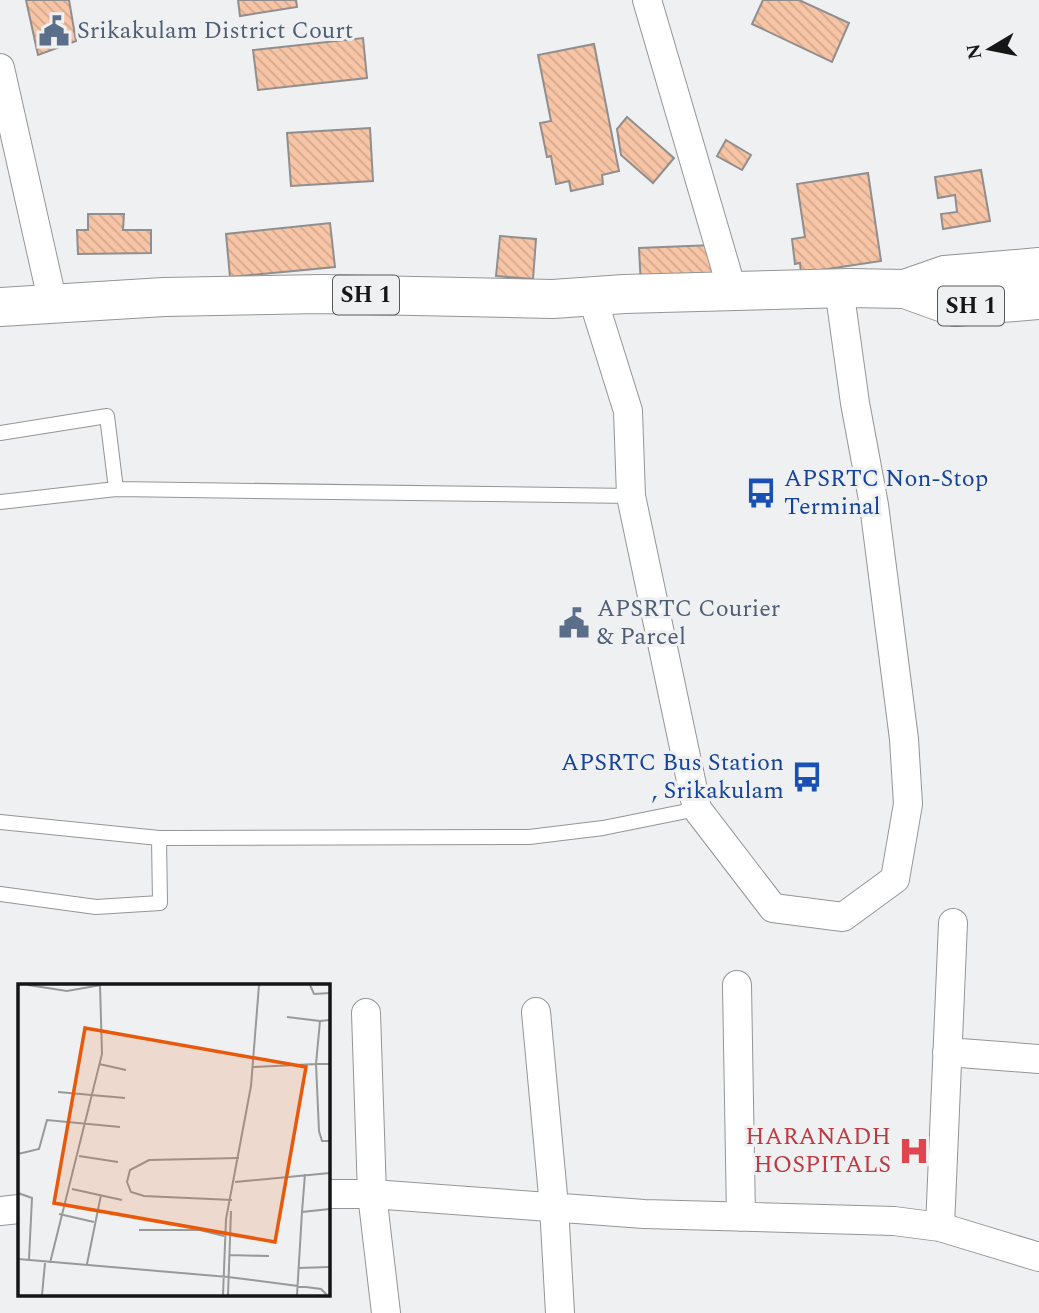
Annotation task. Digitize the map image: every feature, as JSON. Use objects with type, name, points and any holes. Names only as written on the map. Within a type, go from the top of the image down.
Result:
[{"type":"main road","name":"SH 1","points":[[905,289],[944,275],[1039,267]]},
{"type":"main road","name":"SH 1","points":[[0,307],[164,297],[321,294],[553,299],[839,288],[905,289],[955,307],[1039,300]]},
{"type":"street","points":[[647,0],[733,293]]},
{"type":"street","points":[[0,68],[53,304]]},
{"type":"street","points":[[593,296],[628,411],[631,496],[697,809],[773,908],[843,917],[895,879],[908,804],[904,739],[874,505],[855,403],[839,288]]},
{"type":"street","points":[[940,1227],[953,923]]},
{"type":"street","points":[[737,985],[741,1217]]},
{"type":"street","points":[[536,1012],[554,1206],[560,1313]]},
{"type":"street","points":[[366,1013],[372,1194],[386,1313]]},
{"type":"street","points":[[947,1052],[1039,1059]]},
{"type":"street","points":[[329,1194],[372,1194],[644,1214],[894,1222],[940,1227],[1039,1257]]},
{"type":"street","points":[[0,1211],[18,1209]]},
{"type":"lane","points":[[0,433],[107,416],[116,489]]},
{"type":"lane","points":[[0,502],[116,489],[631,496]]},
{"type":"lane","points":[[0,822],[159,838],[528,837],[603,828],[697,809]]},
{"type":"lane","points":[[0,894],[96,908],[160,903],[159,838]]},
{"type":"building","name":"Srikakulam District Court","points":[[26,0],[69,0],[76,41],[38,55]]},
{"type":"building","points":[[238,0],[296,0],[297,7],[240,16]]},
{"type":"building","points":[[763,0],[799,0],[849,23],[832,62],[752,24]]},
{"type":"building","points":[[363,38],[367,78],[258,90],[253,50]]},
{"type":"building","points":[[594,44],[619,171],[602,175],[603,184],[571,191],[569,181],[556,184],[551,156],[547,157],[540,123],[551,121],[538,55]]},
{"type":"building","points":[[627,117],[674,158],[653,183],[621,155],[617,129]]},
{"type":"building","points":[[370,128],[373,181],[291,186],[287,133]]},
{"type":"building","points":[[726,140],[751,155],[742,170],[717,156]]},
{"type":"building","points":[[981,170],[990,221],[943,229],[941,214],[957,212],[955,195],[938,198],[935,177]]},
{"type":"building","points":[[868,173],[881,261],[801,273],[800,263],[795,264],[792,239],[805,237],[797,184]]},
{"type":"building","points":[[88,214],[124,214],[123,230],[151,230],[151,253],[78,254],[77,230],[88,230]]},
{"type":"building","points":[[330,223],[335,267],[230,277],[226,234]]},
{"type":"building","points":[[500,236],[536,239],[533,279],[496,276]]},
{"type":"building","points":[[713,245],[715,285],[641,287],[639,248]]},
{"type":"place","name":"Srikakulam District Court","points":[[54,31]]},
{"type":"place","name":"APSRTC Non-Stop Terminal","points":[[761,493]]},
{"type":"place","name":"APSRTC Courier & Parcel","points":[[574,623]]},
{"type":"place","name":"APSRTC Bus Station , Srikakulam","points":[[807,777]]},
{"type":"place","name":"HARANADH HOSPITALS","points":[[914,1151]]}]
